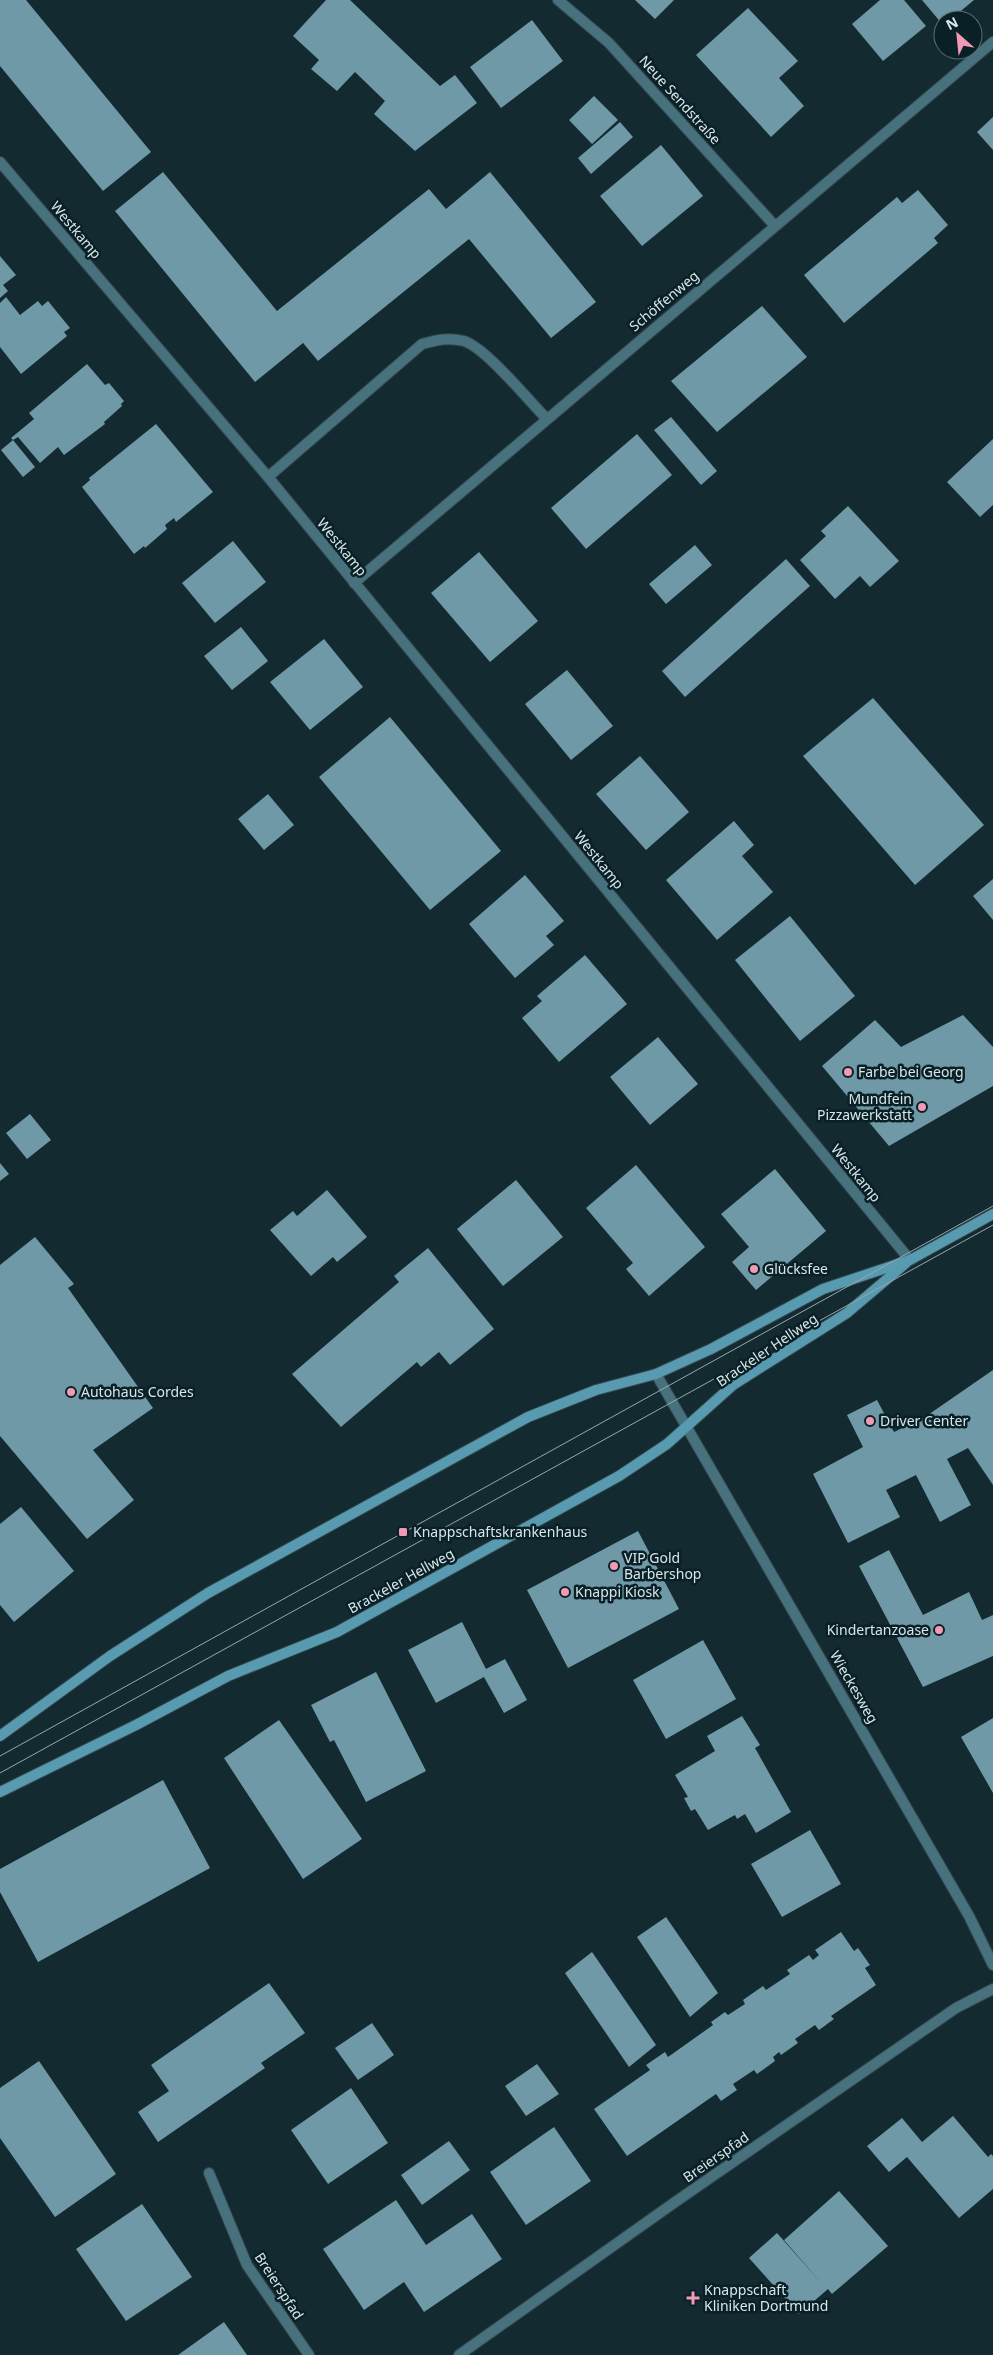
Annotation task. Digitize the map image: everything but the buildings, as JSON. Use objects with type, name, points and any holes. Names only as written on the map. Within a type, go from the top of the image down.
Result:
[{"type":"main road","name":"Brackeler Hellweg","points":[[0,1736],[110,1656],[208,1593],[528,1417],[596,1390],[656,1374],[711,1349],[823,1289],[910,1260],[993,1214]]},
{"type":"main road","name":"Brackeler Hellweg","points":[[0,1792],[136,1725],[228,1676],[337,1632],[619,1476],[667,1444],[733,1386],[847,1313],[910,1260]]},
{"type":"street","name":"Neue Sendstraße","points":[[558,0],[609,43],[775,226]]},
{"type":"street","name":"Schöffenweg","points":[[354,583],[546,418],[993,42]]},
{"type":"street","name":"Westkamp","points":[[0,162],[268,476],[910,1260]]},
{"type":"street","points":[[268,476],[422,344],[443,338],[466,341],[489,358],[546,418]]},
{"type":"street","name":"Wieckesweg","points":[[656,1374],[891,1779],[969,1916],[993,1965]]},
{"type":"street","name":"Breierspfad","points":[[459,2355],[678,2200],[956,2008],[993,1989]]},
{"type":"street","name":"Breierspfad","points":[[209,2173],[247,2265],[309,2355]]},
{"type":"tram line","points":[[0,1756],[993,1206]]},
{"type":"tram line","points":[[0,1773],[993,1225]]},
{"type":"place","name":"Farbe bei Georg","points":[[848,1072]]},
{"type":"place","name":"Mundfein Pizzawerkstatt","points":[[922,1107]]},
{"type":"place","name":"Glücksfee","points":[[754,1269]]},
{"type":"place","name":"Autohaus Cordes","points":[[71,1392]]},
{"type":"place","name":"Driver Center","points":[[870,1421]]},
{"type":"place","name":"Knappschaftskrankenhaus","points":[[403,1532]]},
{"type":"place","name":"VIP Gold Barbershop","points":[[614,1566]]},
{"type":"place","name":"Knappi Kiosk","points":[[565,1592]]},
{"type":"place","name":"Kindertanzoase","points":[[939,1630]]},
{"type":"place","name":"Knappschaft Kliniken Dortmund","points":[[693,2298]]}]
